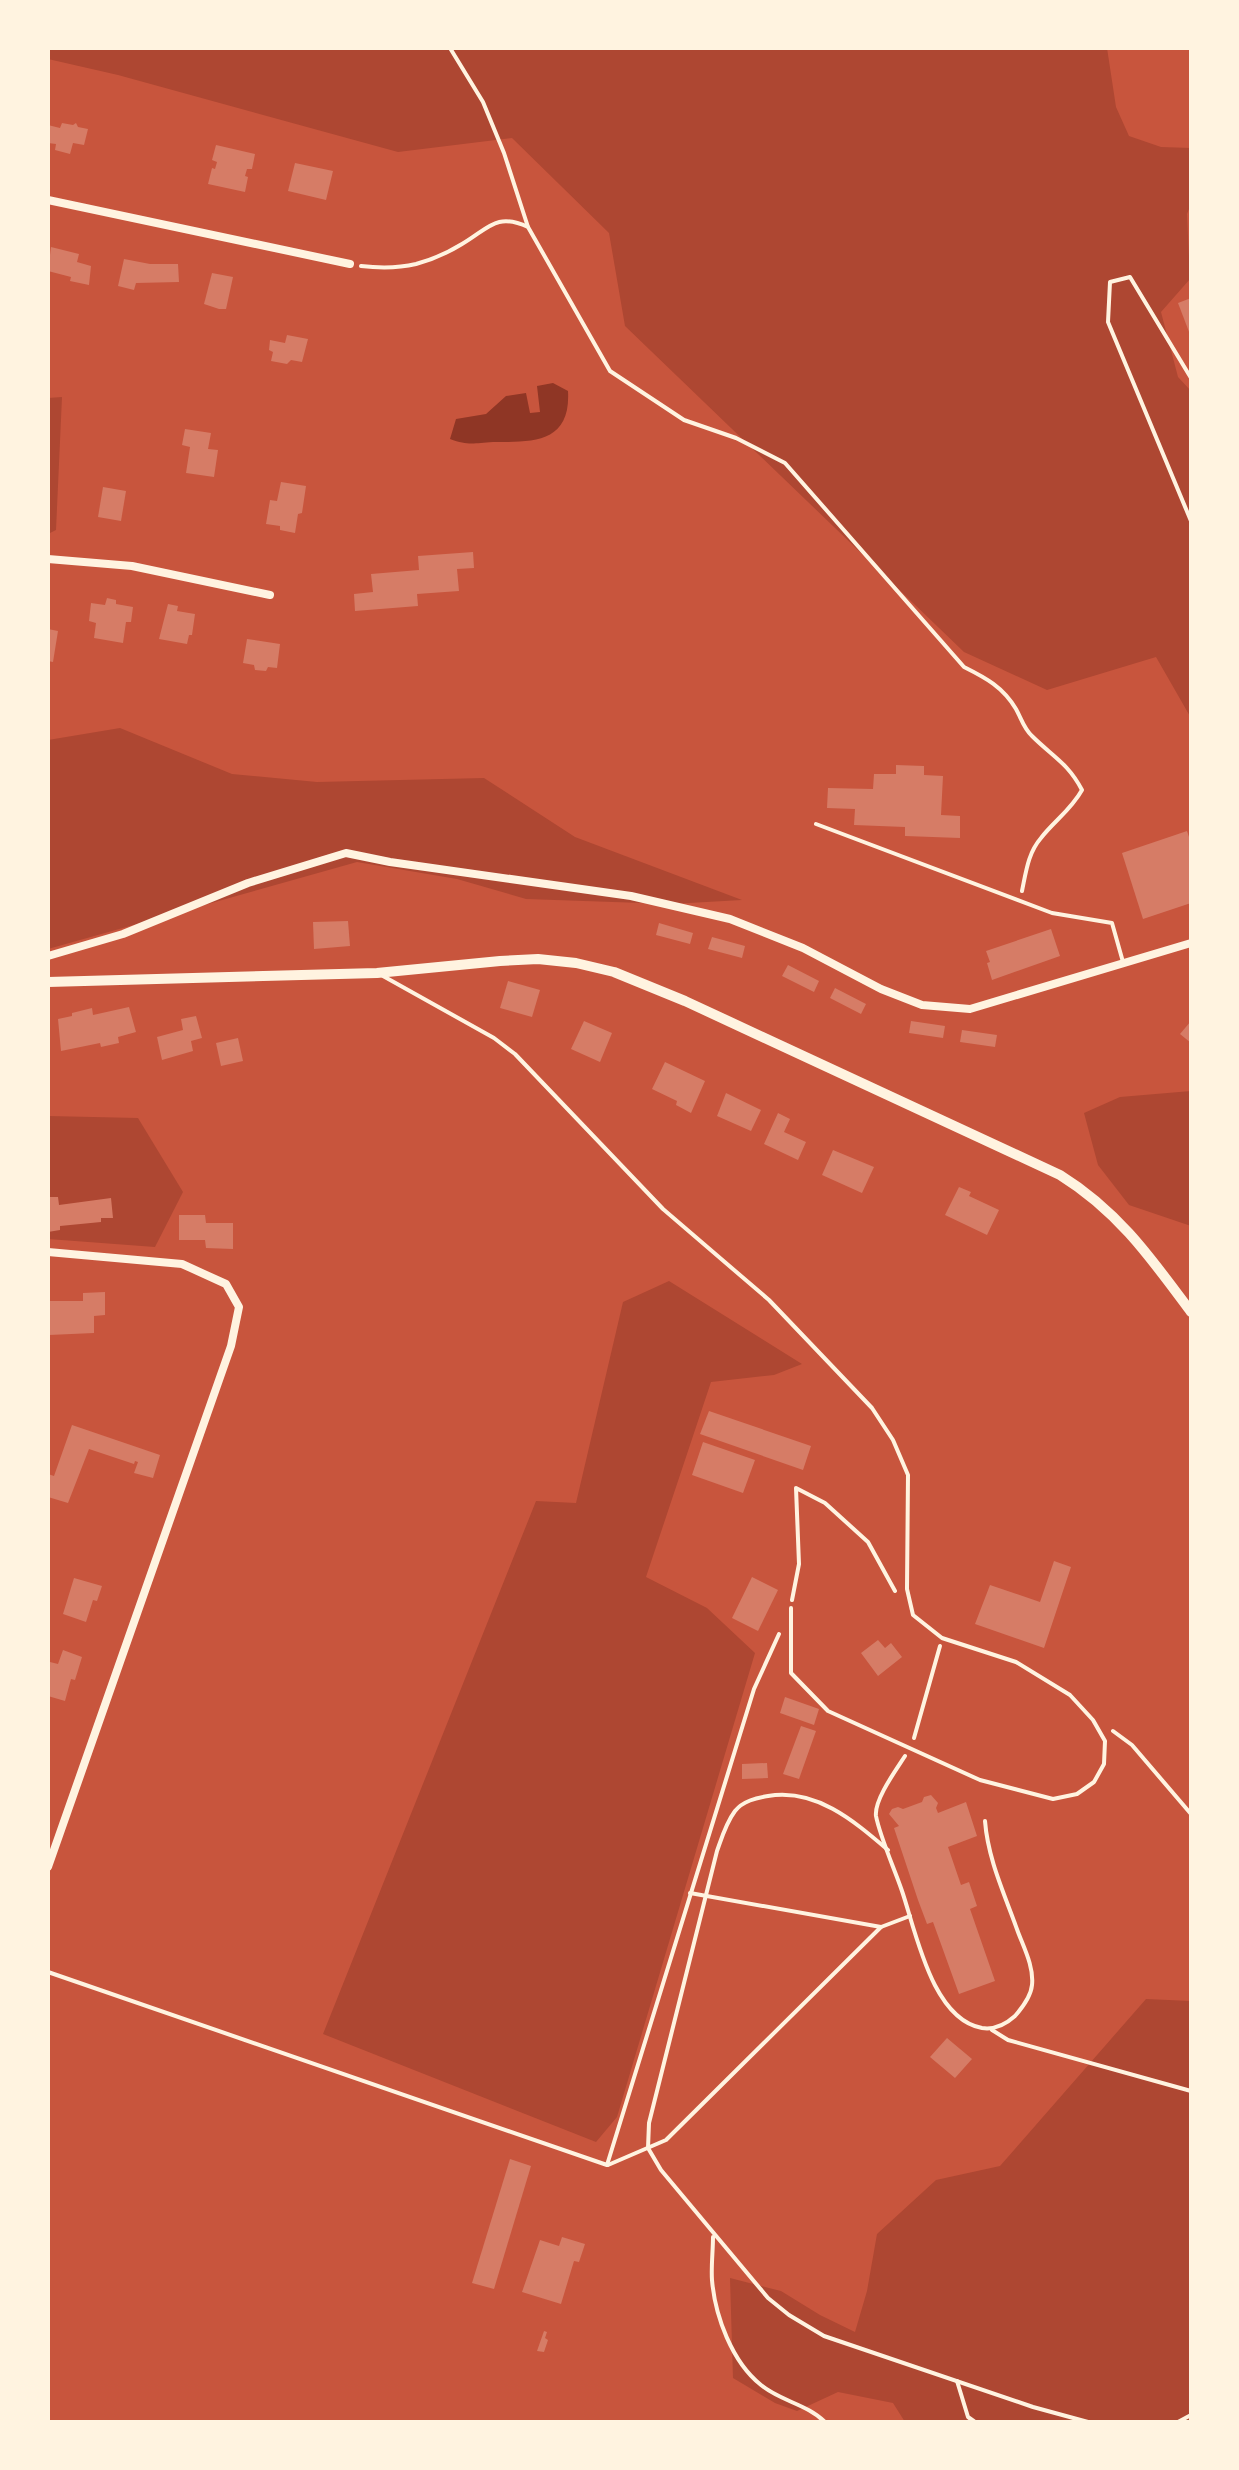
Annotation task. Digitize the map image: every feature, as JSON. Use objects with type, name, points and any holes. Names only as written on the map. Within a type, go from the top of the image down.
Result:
[{"type":"street","points":[[48,200],[350,264]]},
{"type":"street","points":[[48,559],[132,566],[270,595]]},
{"type":"street","points":[[48,956],[123,934],[248,883],[346,853],[631,896],[730,919],[803,948],[881,989],[922,1005],[970,1009],[1191,943]]},
{"type":"street","points":[[48,982],[377,973],[460,963],[538,959],[576,963],[614,972],[685,1001],[1060,1175],[1091,1194],[1118,1220],[1191,1312]]},
{"type":"street","points":[[48,1252],[182,1264],[226,1284],[239,1307],[231,1346],[48,1867]]},
{"type":"lane","points":[[816,824],[1052,913],[1112,923],[1124,965]]},
{"type":"lane","points":[[377,973],[485,1032],[515,1054],[663,1209],[769,1300],[872,1408],[893,1440],[908,1475],[907,1589],[913,1615],[942,1638],[1016,1662],[1070,1695],[1093,1720],[1105,1741],[1104,1764],[1094,1782],[1077,1794],[1053,1799],[980,1780],[828,1711],[791,1673],[791,1608]]},
{"type":"path","points":[[450,48],[483,102],[504,153],[528,227],[610,371],[684,420],[736,438],[785,463],[964,667],[989,679],[1007,694],[1029,734],[1060,758],[1074,775],[1082,790],[1074,804],[1039,839],[1027,862],[1020,901]]},
{"type":"path","points":[[350,264],[378,268],[417,264],[461,245],[495,223],[516,221],[528,227]]},
{"type":"path","points":[[1191,378],[1130,277],[1110,282],[1108,322],[1191,521]]},
{"type":"path","points":[[607,2165],[754,1689],[791,1608],[799,1564],[796,1488],[825,1503],[868,1542],[891,1586],[913,1615]]},
{"type":"path","points":[[942,1638],[911,1747],[887,1783],[876,1813],[931,1978],[946,2004],[959,2018],[974,2026],[989,2029],[1008,2040],[1191,2091]]},
{"type":"path","points":[[1093,1720],[1132,1745],[1191,1814]]},
{"type":"path","points":[[888,1850],[834,1809],[817,1802],[786,1796],[753,1799],[737,1808],[726,1825],[706,1897],[649,2123],[648,2148],[661,2170],[713,2234],[768,2298],[789,2315],[824,2336],[1033,2407],[1088,2422]]},
{"type":"path","points":[[985,1821],[987,1846],[1029,1961],[1032,1986],[1021,2009],[1011,2020],[989,2029]]},
{"type":"path","points":[[690,1893],[881,1927]]},
{"type":"path","points":[[48,1972],[607,2165],[666,2140],[881,1927],[910,1916]]},
{"type":"path","points":[[713,2234],[712,2282],[725,2333],[743,2366],[762,2386],[814,2411],[825,2422]]},
{"type":"path","points":[[957,2381],[968,2417],[975,2422]]},
{"type":"path","points":[[1178,2422],[1191,2415]]},
{"type":"shaded area","points":[[48,48],[1107,48],[1116,107],[1129,136],[1161,147],[1191,148],[1191,204],[1187,214],[1190,279],[1161,312],[1178,377],[1191,391],[1191,718],[1156,657],[1047,690],[964,652],[625,326],[609,233],[512,138],[398,152],[118,75],[48,59]]},
{"type":"shaded area","points":[[553,383],[568,391],[567,408],[563,421],[546,436],[535,440],[472,444],[450,439],[456,419],[486,414],[506,396],[526,393],[530,413],[540,412],[537,386]]},
{"type":"shaded area","points":[[62,397],[56,530],[48,534],[48,398]]},
{"type":"shaded area","points":[[120,728],[232,774],[317,782],[484,778],[575,837],[742,900],[671,904],[526,899],[457,879],[357,862],[48,949],[48,740]]},
{"type":"shaded area","points":[[1191,1091],[1191,1226],[1129,1205],[1098,1165],[1084,1113],[1120,1097]]},
{"type":"shaded area","points":[[48,1116],[138,1118],[183,1192],[155,1247],[48,1239]]},
{"type":"shaded area","points":[[669,1281],[802,1364],[774,1375],[711,1382],[646,1577],[707,1608],[755,1653],[617,2117],[596,2142],[323,2034],[536,1501],[576,1503],[623,1302]]},
{"type":"shaded area","points":[[1146,1999],[1191,2001],[1191,2422],[905,2422],[893,2403],[838,2392],[797,2411],[775,2403],[733,2378],[730,2278],[781,2291],[855,2332],[867,2291],[877,2234],[936,2180],[1000,2166]]},
{"type":"building","points":[[62,123],[76,123],[78,127],[88,129],[84,145],[73,143],[70,154],[55,150],[56,144],[48,143],[48,125],[60,128]]},
{"type":"building","points":[[216,145],[255,154],[252,169],[247,169],[245,176],[248,177],[245,192],[208,184],[217,162],[212,160]]},
{"type":"building","points":[[295,163],[333,171],[326,200],[288,191]]},
{"type":"building","points":[[51,247],[79,254],[77,262],[91,266],[89,285],[48,271]]},
{"type":"building","points":[[124,259],[150,264],[178,264],[179,282],[136,283],[134,290],[118,286]]},
{"type":"building","points":[[212,273],[233,277],[226,309],[204,304]]},
{"type":"building","points":[[1191,298],[1191,337],[1178,303]]},
{"type":"building","points":[[287,335],[308,339],[302,362],[291,360],[287,364],[271,361],[273,352],[269,350],[270,340],[285,343]]},
{"type":"building","points":[[185,429],[211,433],[208,449],[218,450],[214,477],[186,473],[190,447],[182,445]]},
{"type":"building","points":[[281,482],[306,486],[295,533],[266,524],[270,500],[277,501]]},
{"type":"building","points":[[103,487],[126,491],[121,521],[98,517]]},
{"type":"building","points":[[473,552],[474,568],[457,569],[459,591],[417,594],[418,606],[355,611],[354,594],[373,592],[371,574],[419,570],[418,556]]},
{"type":"building","points":[[107,598],[116,600],[116,604],[133,607],[131,622],[126,622],[123,643],[94,638],[96,623],[89,621],[91,603],[105,605]]},
{"type":"building","points":[[168,604],[178,606],[177,611],[195,614],[192,635],[189,635],[187,644],[159,639]]},
{"type":"building","points":[[48,629],[58,631],[53,662],[48,661]]},
{"type":"building","points":[[247,639],[280,644],[277,668],[255,670],[254,665],[243,663]]},
{"type":"building","points":[[896,765],[924,766],[924,775],[943,776],[941,815],[960,816],[960,838],[905,836],[905,827],[854,825],[855,809],[827,808],[828,788],[873,789],[874,774],[896,774]]},
{"type":"building","points":[[1187,831],[1191,843],[1191,903],[1143,919],[1122,853]]},
{"type":"building","points":[[348,921],[350,946],[314,949],[313,922]]},
{"type":"building","points":[[659,923],[693,933],[690,944],[656,935]]},
{"type":"building","points":[[1051,929],[1060,956],[992,980],[986,951]]},
{"type":"building","points":[[712,937],[745,946],[742,958],[708,949]]},
{"type":"building","points":[[788,965],[819,981],[814,992],[782,976]]},
{"type":"building","points":[[508,981],[540,990],[532,1017],[500,1008]]},
{"type":"building","points":[[835,988],[866,1004],[861,1014],[830,998]]},
{"type":"building","points":[[129,1007],[136,1032],[118,1037],[119,1043],[101,1047],[100,1043],[61,1051],[58,1019],[92,1008],[93,1015]]},
{"type":"building","points":[[196,1016],[202,1038],[191,1041],[193,1051],[162,1060],[157,1037],[183,1030],[181,1019]]},
{"type":"building","points":[[584,1021],[612,1033],[600,1062],[571,1049]]},
{"type":"building","points":[[911,1021],[945,1026],[943,1038],[909,1033]]},
{"type":"building","points":[[1191,1021],[1191,1043],[1180,1034]]},
{"type":"building","points":[[962,1030],[997,1035],[995,1047],[960,1042]]},
{"type":"building","points":[[238,1038],[243,1061],[221,1066],[216,1043]]},
{"type":"building","points":[[665,1062],[705,1081],[691,1113],[676,1105],[677,1101],[652,1089]]},
{"type":"building","points":[[726,1093],[761,1110],[751,1131],[717,1116]]},
{"type":"building","points":[[778,1113],[790,1119],[784,1132],[806,1142],[798,1160],[764,1144]]},
{"type":"building","points":[[833,1150],[874,1167],[862,1193],[822,1175]]},
{"type":"building","points":[[959,1187],[971,1192],[969,1196],[999,1210],[987,1235],[945,1215]]},
{"type":"building","points":[[48,1197],[58,1197],[59,1205],[111,1198],[113,1218],[60,1226],[60,1230],[48,1232]]},
{"type":"building","points":[[179,1215],[205,1215],[206,1223],[233,1223],[233,1249],[206,1248],[205,1240],[179,1240]]},
{"type":"building","points":[[105,1292],[105,1315],[94,1316],[94,1333],[49,1335],[48,1301],[83,1301],[83,1293]]},
{"type":"building","points":[[709,1411],[811,1446],[803,1470],[700,1434]]},
{"type":"building","points":[[72,1425],[160,1455],[153,1478],[134,1473],[138,1462],[134,1464],[89,1449],[68,1503],[48,1497],[48,1474],[54,1476]]},
{"type":"building","points":[[703,1442],[755,1460],[743,1493],[692,1475]]},
{"type":"building","points":[[1054,1561],[1071,1567],[1044,1648],[975,1624],[990,1585],[1040,1602]]},
{"type":"building","points":[[752,1577],[778,1590],[758,1631],[732,1618]]},
{"type":"building","points":[[74,1578],[102,1586],[97,1601],[93,1600],[86,1622],[63,1614]]},
{"type":"building","points":[[878,1640],[885,1648],[891,1643],[902,1657],[878,1676],[861,1653]]},
{"type":"building","points":[[63,1650],[82,1657],[65,1701],[48,1696],[50,1662],[58,1664]]},
{"type":"building","points":[[785,1697],[819,1709],[814,1725],[780,1713]]},
{"type":"building","points":[[801,1726],[816,1731],[799,1779],[783,1774]]},
{"type":"building","points":[[767,1763],[768,1778],[742,1779],[742,1764]]},
{"type":"building","points":[[931,1795],[938,1803],[938,1813],[966,1802],[977,1836],[948,1847],[961,1885],[969,1882],[977,1906],[970,1909],[995,1981],[959,1994],[933,1922],[927,1924],[918,1900],[894,1828],[899,1826],[889,1814],[892,1809],[903,1809]]},
{"type":"building","points":[[947,2038],[972,2059],[955,2078],[930,2057]]},
{"type":"building","points":[[510,2159],[531,2166],[494,2289],[472,2283]]},
{"type":"building","points":[[562,2237],[585,2244],[579,2262],[574,2261],[561,2304],[522,2292],[540,2240],[559,2246]]},
{"type":"building","points":[[544,2331],[548,2340],[544,2352],[537,2351]]}]
